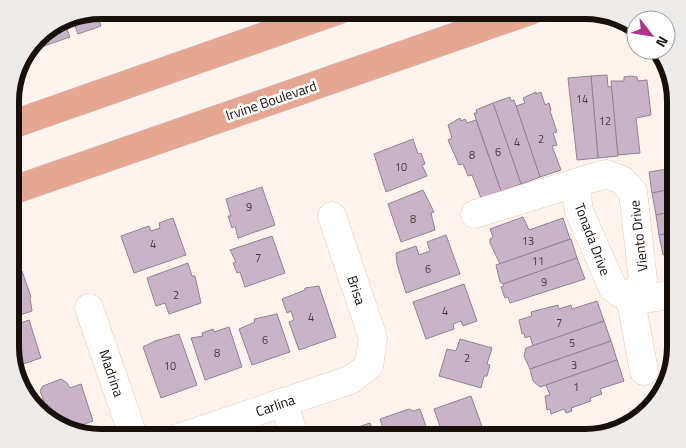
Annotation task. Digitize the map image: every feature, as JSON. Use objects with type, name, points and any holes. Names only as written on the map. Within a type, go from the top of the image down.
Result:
[{"type":"main road","points":[[19,123],[314,19]]},
{"type":"main road","name":"Irvine Boulevard","points":[[19,188],[506,19]]},
{"type":"street","name":"Viento Drive","points":[[575,183],[606,174],[622,180],[633,192],[643,280],[631,301]]},
{"type":"street","name":"Tonada Drive","points":[[475,214],[575,183],[579,211],[613,288],[631,301]]},
{"type":"street","name":"Brisa","points":[[332,216],[373,338],[369,366]]},
{"type":"street","points":[[644,370],[631,301],[667,295]]},
{"type":"street","name":"Madrina","points":[[89,308],[131,429]]},
{"type":"street","name":"Carlina","points":[[204,429],[350,380],[369,366]]},
{"type":"street","points":[[284,402],[292,429]]},
{"type":"building","points":[[98,19],[101,26],[78,34],[74,23]]},
{"type":"building","points":[[66,27],[70,37],[38,48],[47,39]]},
{"type":"building","points":[[607,75],[608,87],[612,86],[618,156],[598,158],[591,76]]},
{"type":"building","points":[[591,76],[598,158],[577,160],[568,78]]},
{"type":"building","points":[[624,77],[637,77],[638,81],[647,80],[651,115],[636,118],[640,153],[618,155],[611,81],[624,81]]},
{"type":"building","points":[[536,92],[536,94],[541,92],[545,105],[549,103],[557,132],[553,133],[557,145],[552,146],[561,170],[540,177],[516,106],[525,103],[523,98]]},
{"type":"building","points":[[510,97],[511,101],[514,100],[540,177],[521,184],[493,103]]},
{"type":"building","points":[[493,103],[521,184],[501,191],[474,113],[477,113],[476,110]]},
{"type":"building","points":[[460,118],[461,121],[465,119],[467,123],[476,120],[501,191],[481,198],[472,175],[468,176],[463,164],[459,165],[448,140],[452,138],[448,125]]},
{"type":"building","points":[[413,139],[418,154],[421,153],[425,164],[422,165],[427,176],[386,192],[374,154]]},
{"type":"building","points":[[667,169],[667,190],[652,193],[649,172]]},
{"type":"building","points":[[262,187],[275,225],[238,238],[235,226],[232,228],[228,216],[231,216],[226,199]]},
{"type":"building","points":[[423,190],[434,212],[431,213],[435,230],[401,242],[388,204]]},
{"type":"building","points":[[667,190],[667,213],[656,215],[652,193]]},
{"type":"building","points":[[667,213],[667,234],[659,235],[656,215]]},
{"type":"building","points":[[523,217],[529,230],[563,218],[570,239],[500,264],[490,243],[490,239],[493,237],[490,229]]},
{"type":"building","points":[[173,218],[186,255],[134,273],[121,236],[149,226],[151,231],[160,228],[159,223]]},
{"type":"building","points":[[667,234],[667,254],[663,255],[659,235]]},
{"type":"building","points":[[446,235],[460,274],[406,293],[397,264],[396,253],[416,246],[419,255],[430,251],[427,242]]},
{"type":"building","points":[[272,236],[285,273],[245,287],[240,272],[237,273],[233,263],[236,262],[230,250]]},
{"type":"building","points":[[571,239],[577,258],[503,284],[500,282],[496,265]]},
{"type":"building","points":[[577,258],[585,279],[510,303],[508,297],[505,298],[501,287],[504,286],[503,284]]},
{"type":"building","points":[[188,263],[192,276],[195,276],[201,303],[169,314],[165,303],[156,306],[147,278]]},
{"type":"building","points":[[22,271],[31,297],[32,311],[19,315],[19,272]]},
{"type":"building","points":[[464,284],[477,321],[463,326],[461,321],[453,324],[454,329],[426,339],[413,302]]},
{"type":"building","points":[[319,286],[336,337],[299,350],[289,322],[294,320],[291,311],[287,313],[282,299],[305,290],[305,288]]},
{"type":"building","points":[[597,301],[604,321],[533,346],[530,336],[525,338],[524,333],[522,334],[519,320],[532,316],[531,312],[558,305],[559,309],[571,305],[572,309]]},
{"type":"building","points":[[277,314],[290,352],[252,365],[239,329],[255,322],[254,319]]},
{"type":"building","points":[[29,320],[41,358],[21,365],[19,358],[19,323]]},
{"type":"building","points":[[604,321],[611,341],[530,369],[524,356],[526,348]]},
{"type":"building","points":[[229,327],[242,367],[205,380],[191,338],[203,336],[202,333],[213,329],[214,332]]},
{"type":"building","points":[[179,334],[197,385],[161,398],[143,347],[155,341]]},
{"type":"building","points":[[460,339],[492,348],[487,364],[490,365],[487,376],[484,376],[481,388],[439,376],[447,349],[456,351]]},
{"type":"building","points":[[611,341],[617,360],[540,387],[533,381],[530,369]]},
{"type":"building","points":[[617,360],[624,381],[600,389],[602,394],[590,398],[591,401],[571,408],[572,411],[566,413],[564,409],[551,414],[550,409],[547,410],[545,396],[550,395],[546,385]]},
{"type":"building","points":[[61,379],[70,388],[81,384],[93,421],[78,426],[55,415],[46,408],[40,391],[43,386]]},
{"type":"building","points":[[471,396],[483,429],[441,429],[434,409]]},
{"type":"building","points":[[409,409],[413,411],[420,409],[427,429],[383,429],[380,419]]},
{"type":"building","points":[[370,423],[372,429],[353,429]]}]
